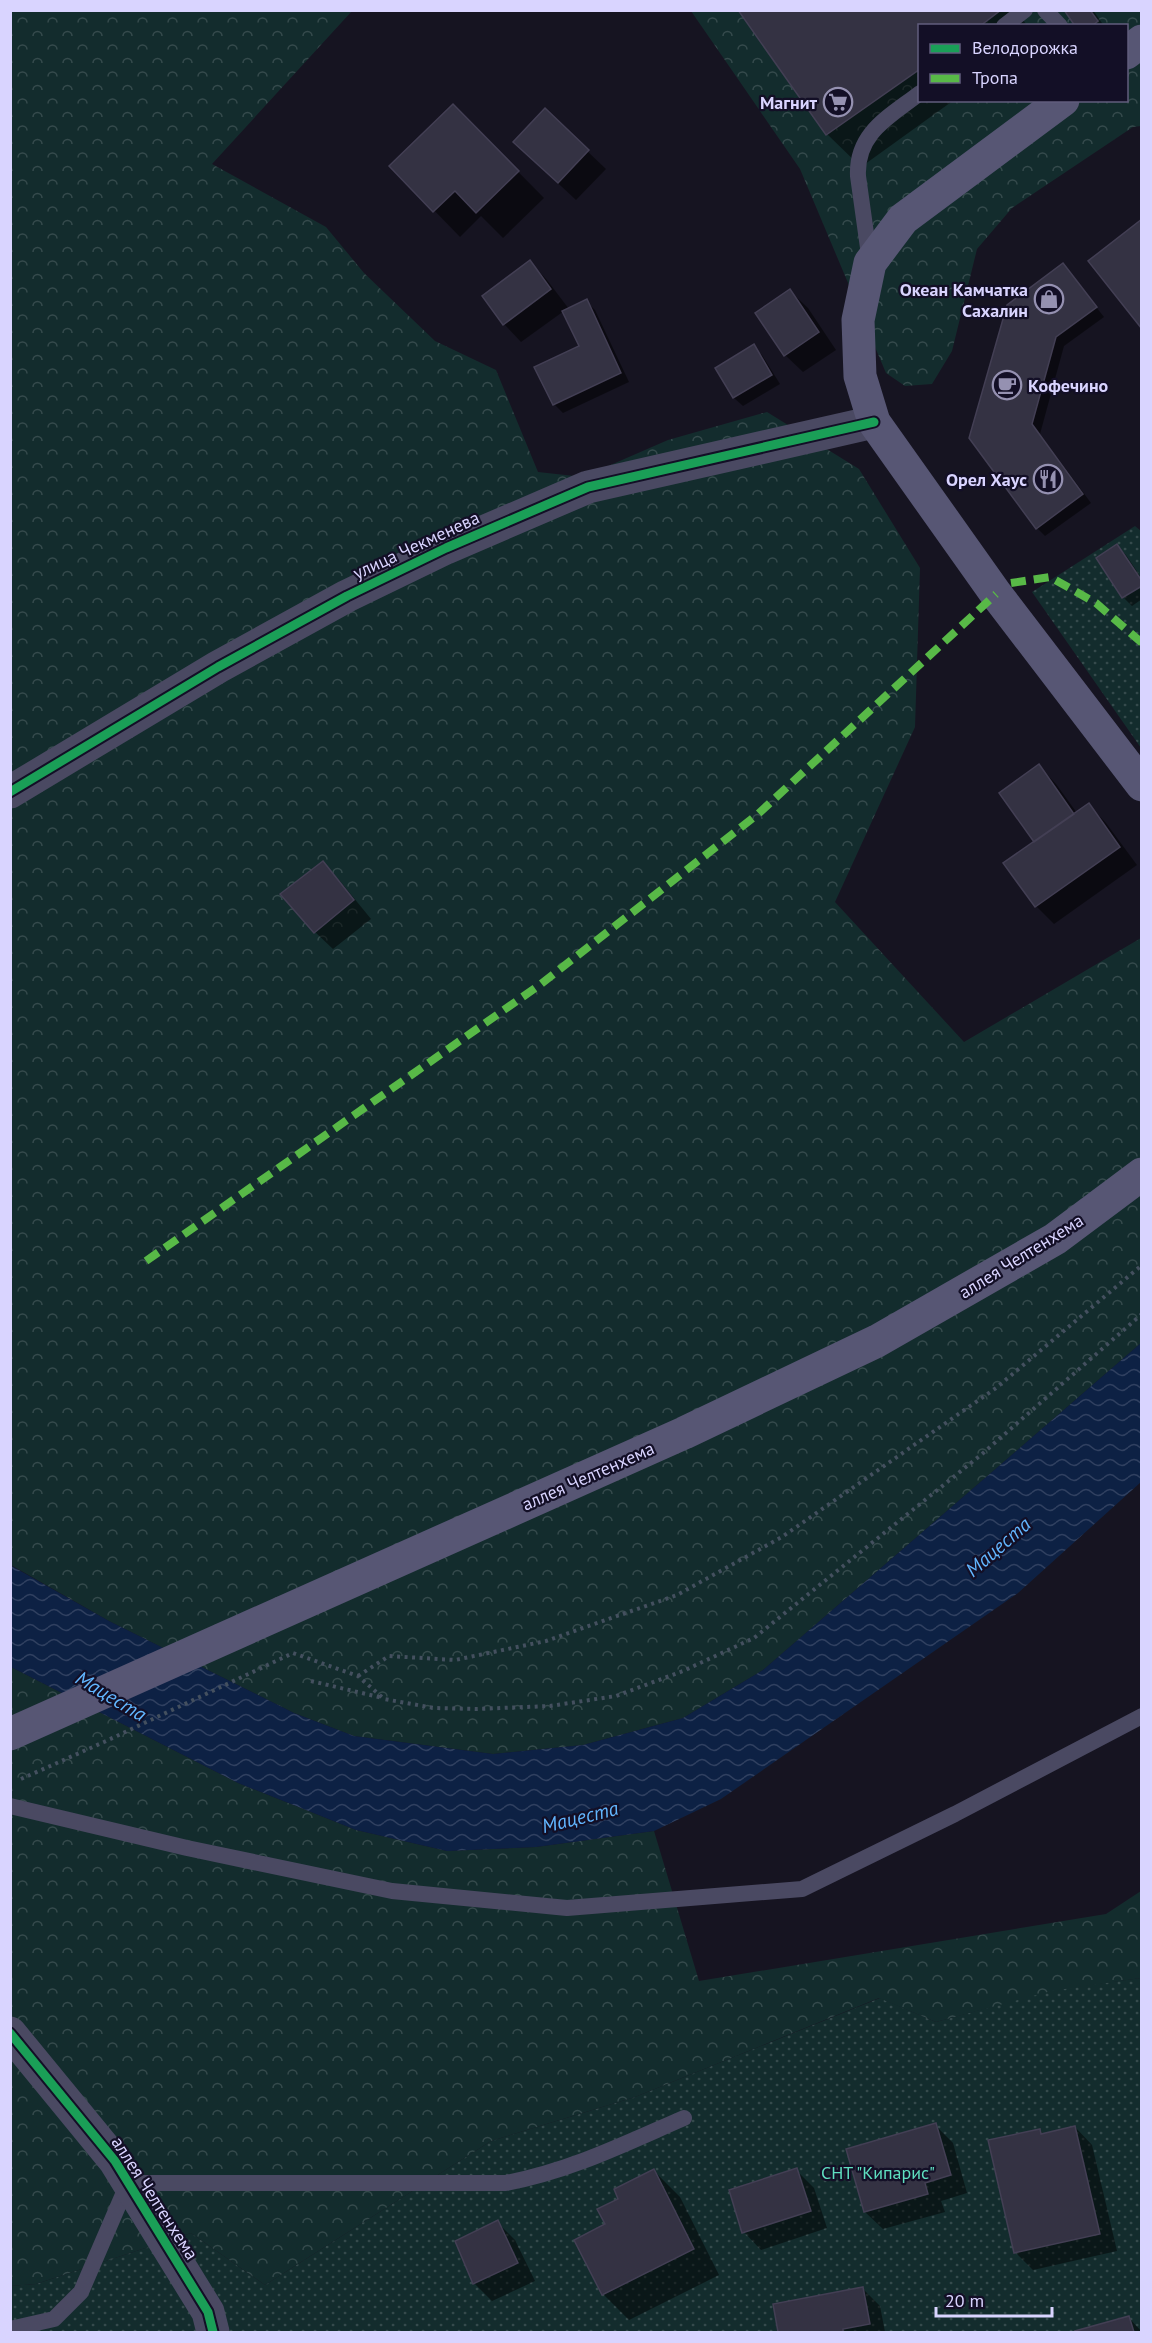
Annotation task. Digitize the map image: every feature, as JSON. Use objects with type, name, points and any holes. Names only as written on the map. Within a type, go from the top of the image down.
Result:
[{"type":"main road","points":[[1128,52],[1142,41]]},
{"type":"main road","points":[[1060,102],[903,219],[870,263],[858,320],[861,376],[874,422],[996,594],[1142,785]]},
{"type":"main road","name":"аллея Челтенхема","points":[[10,1734],[684,1433],[877,1341],[1055,1239],[1142,1174]]},
{"type":"street","name":"улица Чекменева","points":[[10,792],[218,667],[347,596],[446,548],[588,487],[874,422]]},
{"type":"street","name":"аллея Челтенхема","points":[[10,2033],[115,2162],[208,2312],[213,2332]]},
{"type":"lane","points":[[1007,24],[1025,10]]},
{"type":"lane","points":[[1045,10],[1058,24]]},
{"type":"lane","points":[[870,263],[858,176],[857,163],[861,148],[869,133],[918,95]]},
{"type":"lane","points":[[10,1806],[187,1848],[392,1891],[567,1908],[802,1889],[955,1814],[1142,1716]]},
{"type":"lane","points":[[10,2330],[54,2319],[81,2292],[128,2183],[506,2183],[569,2168],[684,2118]]},
{"type":"path","points":[[358,1676],[388,1656],[454,1660],[546,1641],[677,1595],[783,1538],[996,1388],[1142,1265]]},
{"type":"path","points":[[311,1681],[434,1708],[477,1709],[550,1706],[616,1696],[683,1671],[754,1638],[982,1454],[1142,1314]]},
{"type":"path","points":[[10,1783],[104,1742],[293,1653],[358,1676],[384,1698]]},
{"type":"green space","points":[[11,11],[352,11],[212,164],[326,227],[364,273],[435,341],[496,370],[538,472],[583,477],[668,440],[767,412],[859,469],[920,568],[915,727],[835,902],[964,1042],[1141,938],[1141,1343],[763,1670],[683,1718],[583,1745],[493,1754],[354,1736],[294,1713],[109,1621],[11,1565]]},
{"type":"green space","points":[[691,11],[1141,11],[1141,126],[1133,127],[1012,208],[977,249],[952,351],[932,384],[905,386],[886,373],[800,169]]},
{"type":"green space","points":[[1135,526],[1141,531],[1141,748],[1032,592]]},
{"type":"green space","points":[[11,1667],[238,1783],[356,1830],[447,1851],[536,1847],[654,1831],[699,1981],[1106,1914],[1141,1891],[1141,1978],[1051,1991],[936,2022],[879,1998],[635,2097],[491,2141],[265,2285],[191,2233],[36,2284],[11,2286]]},
{"type":"green space","name":"СНТ \"Кипарис\"","points":[[1141,1978],[1141,2332],[11,2332],[11,2286],[36,2284],[191,2233],[265,2285],[491,2141],[635,2097],[880,1998],[936,2022],[1051,1990]]},
{"type":"water","name":"Мацеста","points":[[1141,1343],[1141,1482],[1018,1593],[721,1799],[654,1831],[536,1847],[447,1851],[356,1830],[238,1783],[11,1667],[10,1565],[109,1621],[294,1713],[354,1736],[493,1754],[583,1745],[683,1718],[763,1670]]},
{"type":"building","name":"Магнит","points":[[738,10],[1001,10],[983,24],[918,24],[918,70],[826,135]]},
{"type":"building","points":[[1064,10],[1090,10],[1098,21],[1094,24],[1074,24]]},
{"type":"building","points":[[453,104],[519,171],[476,213],[455,191],[433,212],[389,166]]},
{"type":"building","points":[[545,108],[589,150],[558,183],[513,142]]},
{"type":"building","points":[[1142,219],[1142,329],[1088,261]]},
{"type":"building","points":[[530,260],[551,289],[503,325],[482,296]]},
{"type":"building","points":[[1063,263],[1097,307],[1056,337],[1032,424],[1083,494],[1036,529],[969,438],[1007,305]]},
{"type":"building","points":[[790,289],[819,332],[784,356],[755,313]]},
{"type":"building","points":[[587,299],[621,373],[553,405],[534,367],[579,346],[562,311]]},
{"type":"building","points":[[754,344],[772,375],[733,398],[715,368]]},
{"type":"building","points":[[1117,544],[1142,581],[1142,586],[1122,598],[1096,558]]},
{"type":"building","points":[[1039,764],[1074,814],[1034,842],[999,793]]},
{"type":"building","points":[[1089,803],[1120,847],[1035,907],[1003,863]]},
{"type":"building","points":[[323,861],[354,900],[314,933],[280,894]]},
{"type":"building","points":[[936,2123],[951,2175],[925,2183],[928,2194],[864,2212],[846,2149]]},
{"type":"building","points":[[1075,2126],[1100,2234],[1014,2253],[988,2140],[1040,2129],[1041,2134]]},
{"type":"building","points":[[797,2168],[811,2211],[742,2233],[729,2190]]},
{"type":"building","points":[[654,2169],[694,2249],[602,2295],[574,2240],[605,2224],[597,2209],[618,2199],[614,2189]]},
{"type":"building","points":[[498,2220],[518,2263],[473,2284],[455,2241]]},
{"type":"building","points":[[863,2287],[870,2324],[843,2329],[843,2332],[778,2332],[773,2304]]},
{"type":"building","points":[[1129,2316],[1134,2332],[1075,2331]]},
{"type":"marked path","points":[[1011,583],[1050,577],[1096,603],[1142,643]]},
{"type":"marked path","points":[[146,1261],[541,984],[758,814],[996,594]]},
{"type":"cycle path","points":[[10,792],[218,667],[347,596],[446,548],[588,487],[874,422]]},
{"type":"cycle path","points":[[10,2033],[115,2161],[208,2312],[213,2332]]},
{"type":"place","name":"Магнит","points":[[838,102]]},
{"type":"place","name":"Океан Камчатка Сахалин","points":[[1049,299]]},
{"type":"place","name":"Кофечино","points":[[1007,385]]},
{"type":"place","name":"Орел Хаус","points":[[1048,479]]}]
